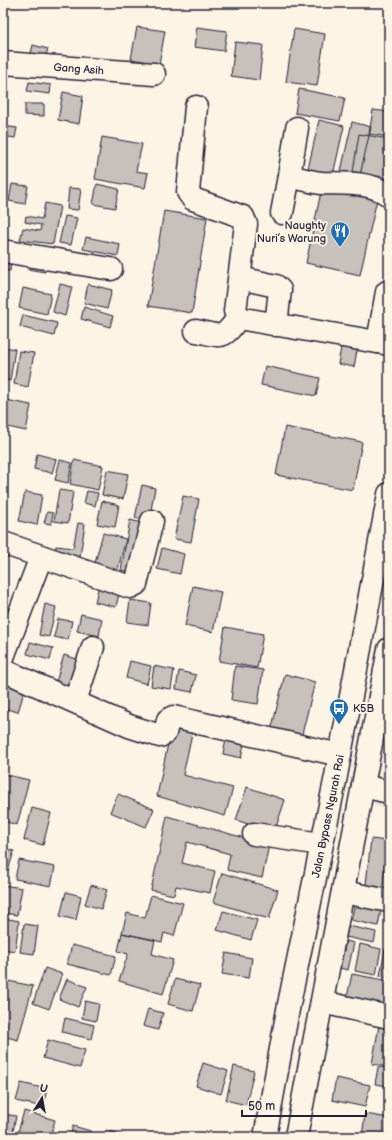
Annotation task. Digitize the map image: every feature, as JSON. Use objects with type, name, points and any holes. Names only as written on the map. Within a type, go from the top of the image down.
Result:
[{"type":"main road","name":"Gang Asih","points":[[3,64],[154,74]]},
{"type":"main road","points":[[196,107],[188,192],[193,199],[243,217],[246,224],[235,311],[239,317],[276,325],[383,343],[386,302]]},
{"type":"main road","points":[[282,214],[297,128]]},
{"type":"main road","points":[[289,176],[321,183],[356,183],[371,186],[389,195]]},
{"type":"main road","points":[[3,251],[111,269]]},
{"type":"main road","points":[[240,278],[276,286],[280,290],[276,325]]},
{"type":"main road","points":[[196,331],[222,336],[226,334],[239,317]]},
{"type":"main road","name":"Jalan Bypass Ngurah Rai","points":[[265,1137],[289,1004],[340,755],[389,494]]},
{"type":"main road","points":[[3,543],[130,587],[136,584],[152,521]]},
{"type":"main road","points":[[3,656],[41,557]]},
{"type":"main road","points":[[75,701],[93,647]]},
{"type":"main road","points":[[296,1137],[389,649]]},
{"type":"main road","points":[[3,670],[130,726],[160,736],[165,733],[168,720],[173,717],[340,755]]},
{"type":"main road","points":[[363,786],[389,792]]},
{"type":"main road","points":[[254,834],[321,844]]},
{"type":"main road","points":[[343,892],[389,901]]},
{"type":"main road","points":[[322,1002],[389,1017]]},
{"type":"shaded area","points":[[387,741],[389,742],[389,810],[374,806]]},
{"type":"building","points":[[137,27],[165,31],[159,64],[131,59]]},
{"type":"building","points":[[197,27],[227,31],[224,51],[194,47]]},
{"type":"building","points":[[294,29],[325,34],[317,86],[286,82]]},
{"type":"building","points":[[235,42],[263,45],[259,80],[231,76]]},
{"type":"building","points":[[33,45],[48,49],[44,61],[30,57]]},
{"type":"building","points":[[29,82],[51,85],[50,94],[27,91]]},
{"type":"building","points":[[299,89],[345,98],[340,121],[295,113]]},
{"type":"building","points":[[63,92],[83,96],[79,124],[58,120]]},
{"type":"building","points":[[25,104],[44,104],[44,116],[25,115]]},
{"type":"building","points":[[373,110],[389,112],[389,137],[369,134]]},
{"type":"building","points":[[319,120],[344,126],[333,175],[308,169]]},
{"type":"building","points":[[352,122],[371,127],[360,175],[341,171]]},
{"type":"building","points":[[3,126],[17,128],[15,138],[3,136]]},
{"type":"building","points":[[359,134],[389,139],[389,178],[353,172]]},
{"type":"building","points":[[102,137],[142,144],[136,171],[148,173],[145,188],[95,179]]},
{"type":"building","points":[[12,184],[28,186],[25,204],[9,201]]},
{"type":"building","points":[[97,184],[119,189],[115,208],[93,204]]},
{"type":"building","points":[[322,187],[377,199],[360,275],[306,263]]},
{"type":"building","points":[[69,188],[81,189],[78,210],[67,209]]},
{"type":"building","points":[[45,203],[60,206],[53,244],[20,240],[23,228],[40,231],[41,225],[25,222],[26,216],[42,219]]},
{"type":"building","points":[[164,211],[207,218],[192,313],[148,306]]},
{"type":"building","points":[[65,216],[77,218],[71,245],[59,243]]},
{"type":"building","points":[[86,237],[120,244],[118,256],[83,249]]},
{"type":"building","points":[[30,253],[48,256],[45,272],[27,269]]},
{"type":"building","points":[[3,254],[12,255],[10,271],[3,270]]},
{"type":"building","points":[[60,284],[72,287],[65,316],[53,312]]},
{"type":"building","points":[[88,284],[112,290],[107,309],[84,303]]},
{"type":"building","points":[[23,288],[51,294],[47,314],[19,308]]},
{"type":"building","points":[[84,307],[113,316],[110,327],[81,319]]},
{"type":"building","points":[[23,315],[57,323],[54,336],[20,327]]},
{"type":"building","points":[[342,342],[358,345],[354,367],[338,364]]},
{"type":"building","points":[[4,347],[15,349],[10,381],[3,379]]},
{"type":"building","points":[[19,351],[34,353],[28,387],[14,384]]},
{"type":"building","points":[[265,366],[320,378],[316,396],[261,385]]},
{"type":"building","points":[[6,400],[31,405],[26,431],[3,426]]},
{"type":"building","points":[[285,427],[362,442],[353,490],[276,475]]},
{"type":"building","points":[[37,454],[56,459],[52,473],[34,469]]},
{"type":"building","points":[[60,460],[72,463],[68,483],[55,480]]},
{"type":"building","points":[[74,460],[103,466],[98,490],[70,484]]},
{"type":"building","points":[[107,470],[128,474],[123,499],[102,495]]},
{"type":"building","points":[[142,485],[155,488],[149,521],[135,518]]},
{"type":"building","points":[[59,490],[73,492],[68,523],[54,521]]},
{"type":"building","points":[[87,491],[98,493],[95,506],[84,503]]},
{"type":"building","points":[[25,492],[42,495],[37,525],[19,521]]},
{"type":"building","points":[[183,496],[199,499],[191,542],[174,539]]},
{"type":"building","points":[[102,501],[119,505],[115,527],[97,524]]},
{"type":"building","points":[[47,512],[53,513],[51,524],[44,523]]},
{"type":"building","points":[[130,520],[146,524],[137,573],[121,570]]},
{"type":"building","points":[[78,523],[85,524],[79,563],[54,559],[56,546],[73,548]]},
{"type":"building","points":[[103,533],[126,539],[116,576],[93,570]]},
{"type":"building","points":[[162,548],[184,554],[180,574],[157,569]]},
{"type":"building","points":[[99,585],[120,589],[116,607],[95,602]]},
{"type":"building","points":[[193,586],[221,592],[213,632],[185,626]]},
{"type":"building","points":[[130,600],[151,603],[148,625],[127,622]]},
{"type":"building","points":[[45,604],[56,607],[49,637],[39,635]]},
{"type":"building","points":[[3,609],[8,609],[6,623],[3,623]]},
{"type":"building","points":[[81,614],[102,619],[99,636],[77,631]]},
{"type":"building","points":[[58,619],[72,621],[68,640],[54,637]]},
{"type":"building","points":[[225,627],[263,634],[257,668],[219,661]]},
{"type":"building","points":[[30,642],[53,648],[50,660],[27,654]]},
{"type":"building","points":[[64,655],[80,660],[71,687],[56,682]]},
{"type":"building","points":[[130,661],[151,666],[147,684],[126,678]]},
{"type":"building","points":[[154,666],[174,670],[171,689],[151,686]]},
{"type":"building","points":[[235,666],[263,670],[258,704],[231,700]]},
{"type":"building","points":[[179,671],[196,675],[192,692],[176,689]]},
{"type":"building","points":[[285,674],[315,682],[301,738],[271,731]]},
{"type":"building","points":[[3,678],[26,685],[18,712],[3,708]]},
{"type":"building","points":[[173,720],[194,724],[183,775],[233,788],[225,816],[157,796]]},
{"type":"building","points":[[227,735],[245,739],[241,758],[223,754]]},
{"type":"building","points":[[3,774],[29,780],[17,825],[3,821]]},
{"type":"building","points":[[247,787],[285,800],[274,833],[236,820]]},
{"type":"building","points":[[118,794],[154,809],[146,827],[110,812]]},
{"type":"building","points":[[32,808],[51,813],[43,845],[24,840]]},
{"type":"building","points":[[167,816],[269,845],[262,878],[227,870],[230,854],[187,842],[182,863],[215,871],[210,893],[176,886],[174,895],[151,890]]},
{"type":"building","points":[[371,839],[387,841],[382,895],[365,893]]},
{"type":"building","points":[[3,849],[14,851],[8,871],[3,870]]},
{"type":"building","points":[[19,860],[55,867],[51,886],[15,879]]},
{"type":"building","points":[[222,873],[278,890],[269,919],[213,902]]},
{"type":"building","points":[[3,885],[22,888],[17,915],[3,913]]},
{"type":"building","points":[[91,885],[107,890],[101,909],[85,904]]},
{"type":"building","points":[[66,892],[81,896],[76,920],[60,916]]},
{"type":"building","points":[[151,895],[183,903],[174,936],[164,933],[162,942],[122,933],[127,913],[145,918]]},
{"type":"building","points":[[356,899],[382,905],[378,926],[351,920]]},
{"type":"building","points":[[389,909],[389,922],[385,921]]},
{"type":"building","points":[[223,911],[257,920],[251,940],[217,930]]},
{"type":"building","points":[[3,918],[19,921],[15,951],[3,949]]},
{"type":"building","points":[[24,924],[38,926],[34,954],[20,952]]},
{"type":"building","points":[[348,926],[376,932],[374,943],[346,937]]},
{"type":"building","points":[[122,933],[155,940],[152,954],[173,960],[163,994],[119,981],[128,954],[118,951]]},
{"type":"building","points":[[346,941],[354,943],[348,970],[340,968]]},
{"type":"building","points":[[360,944],[381,949],[376,975],[355,971]]},
{"type":"building","points":[[72,945],[116,956],[111,975],[67,964]]},
{"type":"building","points":[[385,949],[389,949],[389,978],[380,976]]},
{"type":"building","points":[[226,953],[252,958],[249,978],[222,974]]},
{"type":"building","points":[[45,968],[62,974],[49,1009],[33,1003]]},
{"type":"building","points":[[352,974],[389,981],[389,1010],[346,1002]]},
{"type":"building","points":[[67,979],[87,987],[78,1007],[59,999]]},
{"type":"building","points":[[175,979],[200,985],[193,1011],[168,1004]]},
{"type":"building","points":[[3,980],[33,986],[18,1040],[3,1036]]},
{"type":"building","points":[[85,1001],[99,1004],[96,1021],[82,1018]]},
{"type":"building","points":[[148,1009],[163,1013],[158,1030],[143,1026]]},
{"type":"building","points":[[65,1018],[94,1025],[91,1039],[62,1032]]},
{"type":"building","points":[[380,1020],[389,1021],[389,1067],[372,1064]]},
{"type":"building","points":[[48,1040],[85,1050],[80,1068],[43,1058]]},
{"type":"building","points":[[3,1049],[8,1051],[3,1069]]},
{"type":"building","points":[[203,1063],[228,1071],[221,1094],[196,1086]]},
{"type":"building","points":[[234,1066],[254,1071],[246,1105],[226,1100]]},
{"type":"building","points":[[378,1067],[389,1068],[389,1086],[375,1084]]},
{"type":"building","points":[[336,1078],[370,1085],[365,1107],[332,1100]]},
{"type":"building","points":[[21,1083],[47,1089],[43,1107],[16,1101]]},
{"type":"building","points":[[24,1111],[55,1120],[50,1137],[36,1137],[18,1132]]},
{"type":"building","points":[[3,1114],[16,1116],[12,1137],[3,1137]]},
{"type":"building","points":[[365,1114],[389,1118],[389,1137],[362,1137]]},
{"type":"building","points":[[73,1126],[91,1131],[89,1137],[70,1137]]},
{"type":"building","points":[[106,1130],[132,1137],[104,1137]]},
{"type":"place","name":"Naughty Nuri’s Warung","points":[[340,248]]},
{"type":"place","name":"K5B","points":[[339,725]]}]
